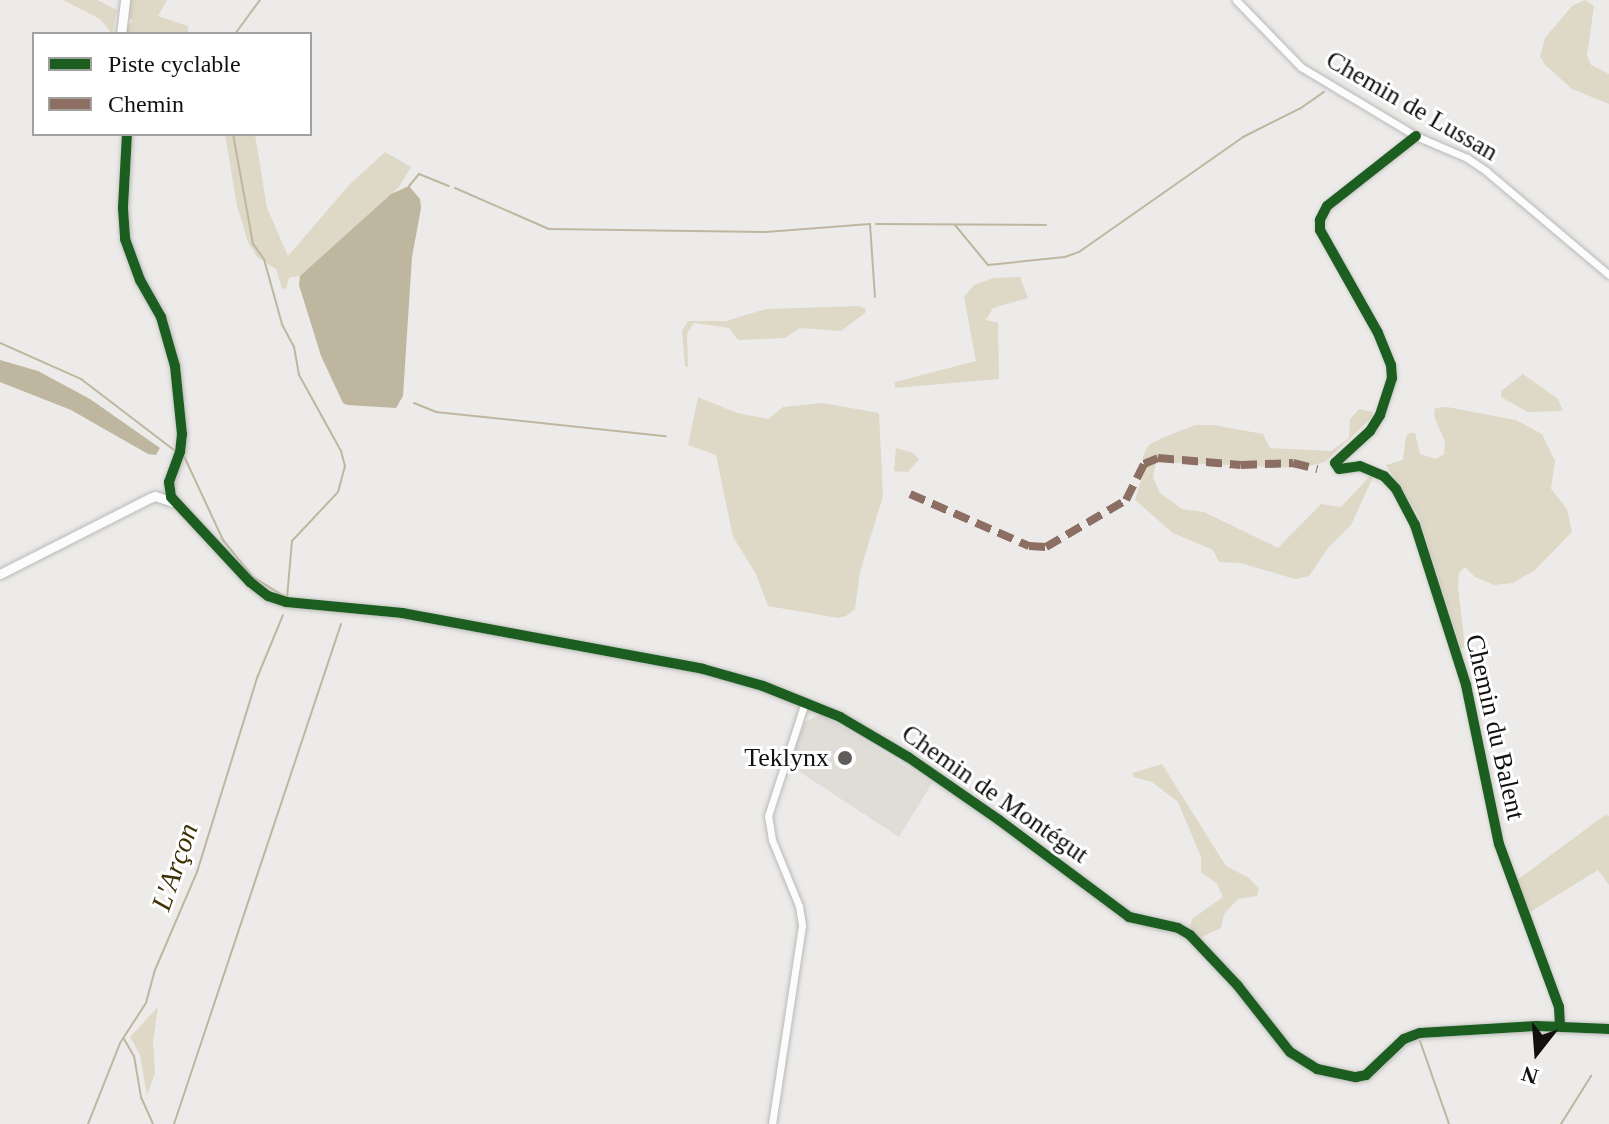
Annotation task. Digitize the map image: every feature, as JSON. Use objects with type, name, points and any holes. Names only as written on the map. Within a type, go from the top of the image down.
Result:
[{"type":"street","points":[[121,32],[125,0]]},
{"type":"street","name":"Chemin de Lussan","points":[[1236,0],[1301,67],[1416,136],[1467,158],[1609,275]]},
{"type":"street","points":[[127,136],[123,208],[125,239],[140,280],[161,317],[175,366],[182,434],[169,489],[174,503]]},
{"type":"street","name":"Chemin du Balent","points":[[1416,136],[1327,206],[1320,220],[1320,230],[1378,333],[1391,365],[1392,378],[1380,415],[1370,431],[1335,463],[1339,469],[1360,466],[1384,476],[1396,489],[1415,525],[1466,685],[1499,844],[1559,1007],[1560,1026]]},
{"type":"street","points":[[150,498],[171,473]]},
{"type":"street","points":[[0,574],[150,498],[155,496],[174,503]]},
{"type":"street","name":"Chemin de Montégut","points":[[174,503],[250,582],[268,596],[286,602],[402,613],[703,669],[805,702],[840,717],[908,757],[1129,917],[1178,928],[1190,935],[1238,986],[1290,1052],[1306,1065],[1356,1077],[1374,1071],[1410,1035],[1560,1026],[1609,1029]]},
{"type":"street","points":[[772,1124],[802,925],[799,906],[772,840],[768,816],[805,702]]},
{"type":"shaded area","points":[[63,0],[97,0],[117,10],[112,32],[100,19]]},
{"type":"shaded area","points":[[129,0],[167,0],[158,16],[188,26],[188,32],[126,32],[127,26],[133,21],[127,16]]},
{"type":"shaded area","points":[[1585,0],[1594,6],[1587,55],[1591,65],[1609,74],[1609,104],[1572,89],[1545,65],[1540,56],[1545,38],[1572,6]]},
{"type":"shaded area","points":[[225,136],[255,136],[267,208],[288,256],[350,184],[385,152],[411,167],[399,187],[300,276],[289,278],[286,289],[282,288],[276,269],[257,257],[248,242],[237,206]]},
{"type":"shaded area","points":[[409,186],[420,199],[421,208],[412,257],[403,396],[396,408],[347,405],[343,403],[321,356],[299,285],[300,276],[391,194]]},
{"type":"shaded area","points":[[1020,277],[1028,298],[993,308],[986,320],[998,323],[999,379],[895,388],[895,382],[976,361],[964,297],[974,285],[994,278]]},
{"type":"shaded area","points":[[859,306],[866,309],[865,313],[841,331],[800,328],[785,338],[738,340],[729,328],[694,323],[687,333],[688,367],[685,366],[682,331],[688,321],[726,321],[766,309]]},
{"type":"shaded area","points":[[0,360],[38,371],[90,399],[160,448],[156,455],[148,454],[71,410],[0,382]]},
{"type":"shaded area","points":[[1523,374],[1558,399],[1563,411],[1528,412],[1501,397],[1501,391]]},
{"type":"shaded area","points":[[698,397],[737,413],[768,419],[783,407],[823,403],[879,413],[883,496],[860,572],[855,609],[846,616],[838,618],[768,606],[756,574],[733,537],[716,455],[688,445]]},
{"type":"shaded area","points":[[1447,407],[1516,420],[1542,434],[1555,461],[1551,489],[1567,509],[1572,532],[1535,570],[1513,583],[1494,585],[1475,577],[1465,567],[1459,573],[1465,646],[1461,649],[1419,517],[1386,465],[1403,460],[1406,436],[1410,433],[1415,433],[1420,454],[1436,459],[1444,454],[1445,442],[1434,416],[1435,408]]},
{"type":"shaded area","points":[[1359,409],[1373,412],[1371,418],[1325,462],[1300,468],[1156,462],[1153,478],[1160,493],[1182,509],[1204,512],[1278,548],[1321,504],[1341,507],[1371,475],[1373,477],[1351,525],[1328,548],[1309,576],[1295,579],[1240,563],[1219,562],[1213,550],[1173,533],[1135,500],[1143,474],[1143,456],[1149,445],[1162,438],[1195,425],[1213,425],[1263,434],[1270,448],[1331,451],[1349,438],[1350,419]]},
{"type":"shaded area","points":[[896,448],[913,453],[919,459],[908,472],[894,471]]},
{"type":"shaded area","points":[[821,714],[932,783],[899,837],[789,765],[805,722]]},
{"type":"shaded area","points":[[1162,764],[1226,866],[1249,878],[1259,889],[1257,896],[1238,899],[1224,914],[1221,928],[1200,938],[1190,927],[1192,919],[1223,897],[1217,884],[1201,872],[1201,857],[1178,802],[1152,782],[1134,777],[1132,773]]},
{"type":"shaded area","points":[[1605,815],[1609,816],[1609,885],[1598,870],[1530,912],[1516,881]]},
{"type":"shaded area","points":[[158,1007],[153,1042],[155,1073],[147,1095],[140,1055],[130,1037]]},
{"type":"waterway","name":"L'Arçon","points":[[236,32],[260,0]]},
{"type":"waterway","points":[[955,225],[988,265],[1065,257],[1079,252],[1243,137],[1301,108],[1324,92]]},
{"type":"waterway","name":"L'Arçon","points":[[184,456],[223,540],[253,577],[287,598],[292,541],[338,492],[345,466],[341,451],[299,375],[294,347],[282,324],[264,259],[253,244],[233,136]]},
{"type":"waterway","points":[[409,186],[419,174],[449,186]]},
{"type":"waterway","points":[[455,188],[549,229],[766,232],[870,224],[875,297]]},
{"type":"waterway","points":[[876,224],[1046,225]]},
{"type":"waterway","points":[[0,343],[81,379],[174,450]]},
{"type":"waterway","points":[[414,403],[436,412],[666,436]]},
{"type":"waterway","name":"L'Arçon","points":[[88,1124],[120,1043],[146,1003],[155,970],[197,872],[257,678],[283,615]]},
{"type":"waterway","points":[[174,1124],[341,624]]},
{"type":"waterway","points":[[124,1039],[134,1056],[141,1097],[153,1124]]},
{"type":"waterway","points":[[1420,1041],[1449,1124]]},
{"type":"waterway","points":[[1561,1124],[1591,1076]]},
{"type":"marked path","points":[[910,494],[1029,546],[1046,547],[1126,500],[1144,464],[1158,458],[1241,465],[1293,463],[1317,469]]},
{"type":"cycle path","points":[[127,136],[123,208],[125,239],[140,280],[161,317],[175,366],[182,434],[180,452],[169,482],[171,497],[250,582],[268,596],[286,602],[402,613],[703,669],[763,686],[840,717],[908,757],[1129,917],[1178,928],[1190,935],[1238,986],[1290,1052],[1317,1069],[1356,1077],[1366,1075],[1404,1039],[1420,1033],[1537,1026],[1609,1029]]},
{"type":"cycle path","points":[[1416,136],[1327,206],[1320,220],[1320,230],[1378,333],[1391,365],[1392,378],[1380,415],[1370,431],[1335,463],[1339,469],[1360,466],[1384,476],[1396,489],[1415,525],[1466,685],[1499,844],[1559,1007],[1560,1026]]},
{"type":"place","name":"Teklynx","points":[[845,758]]}]
